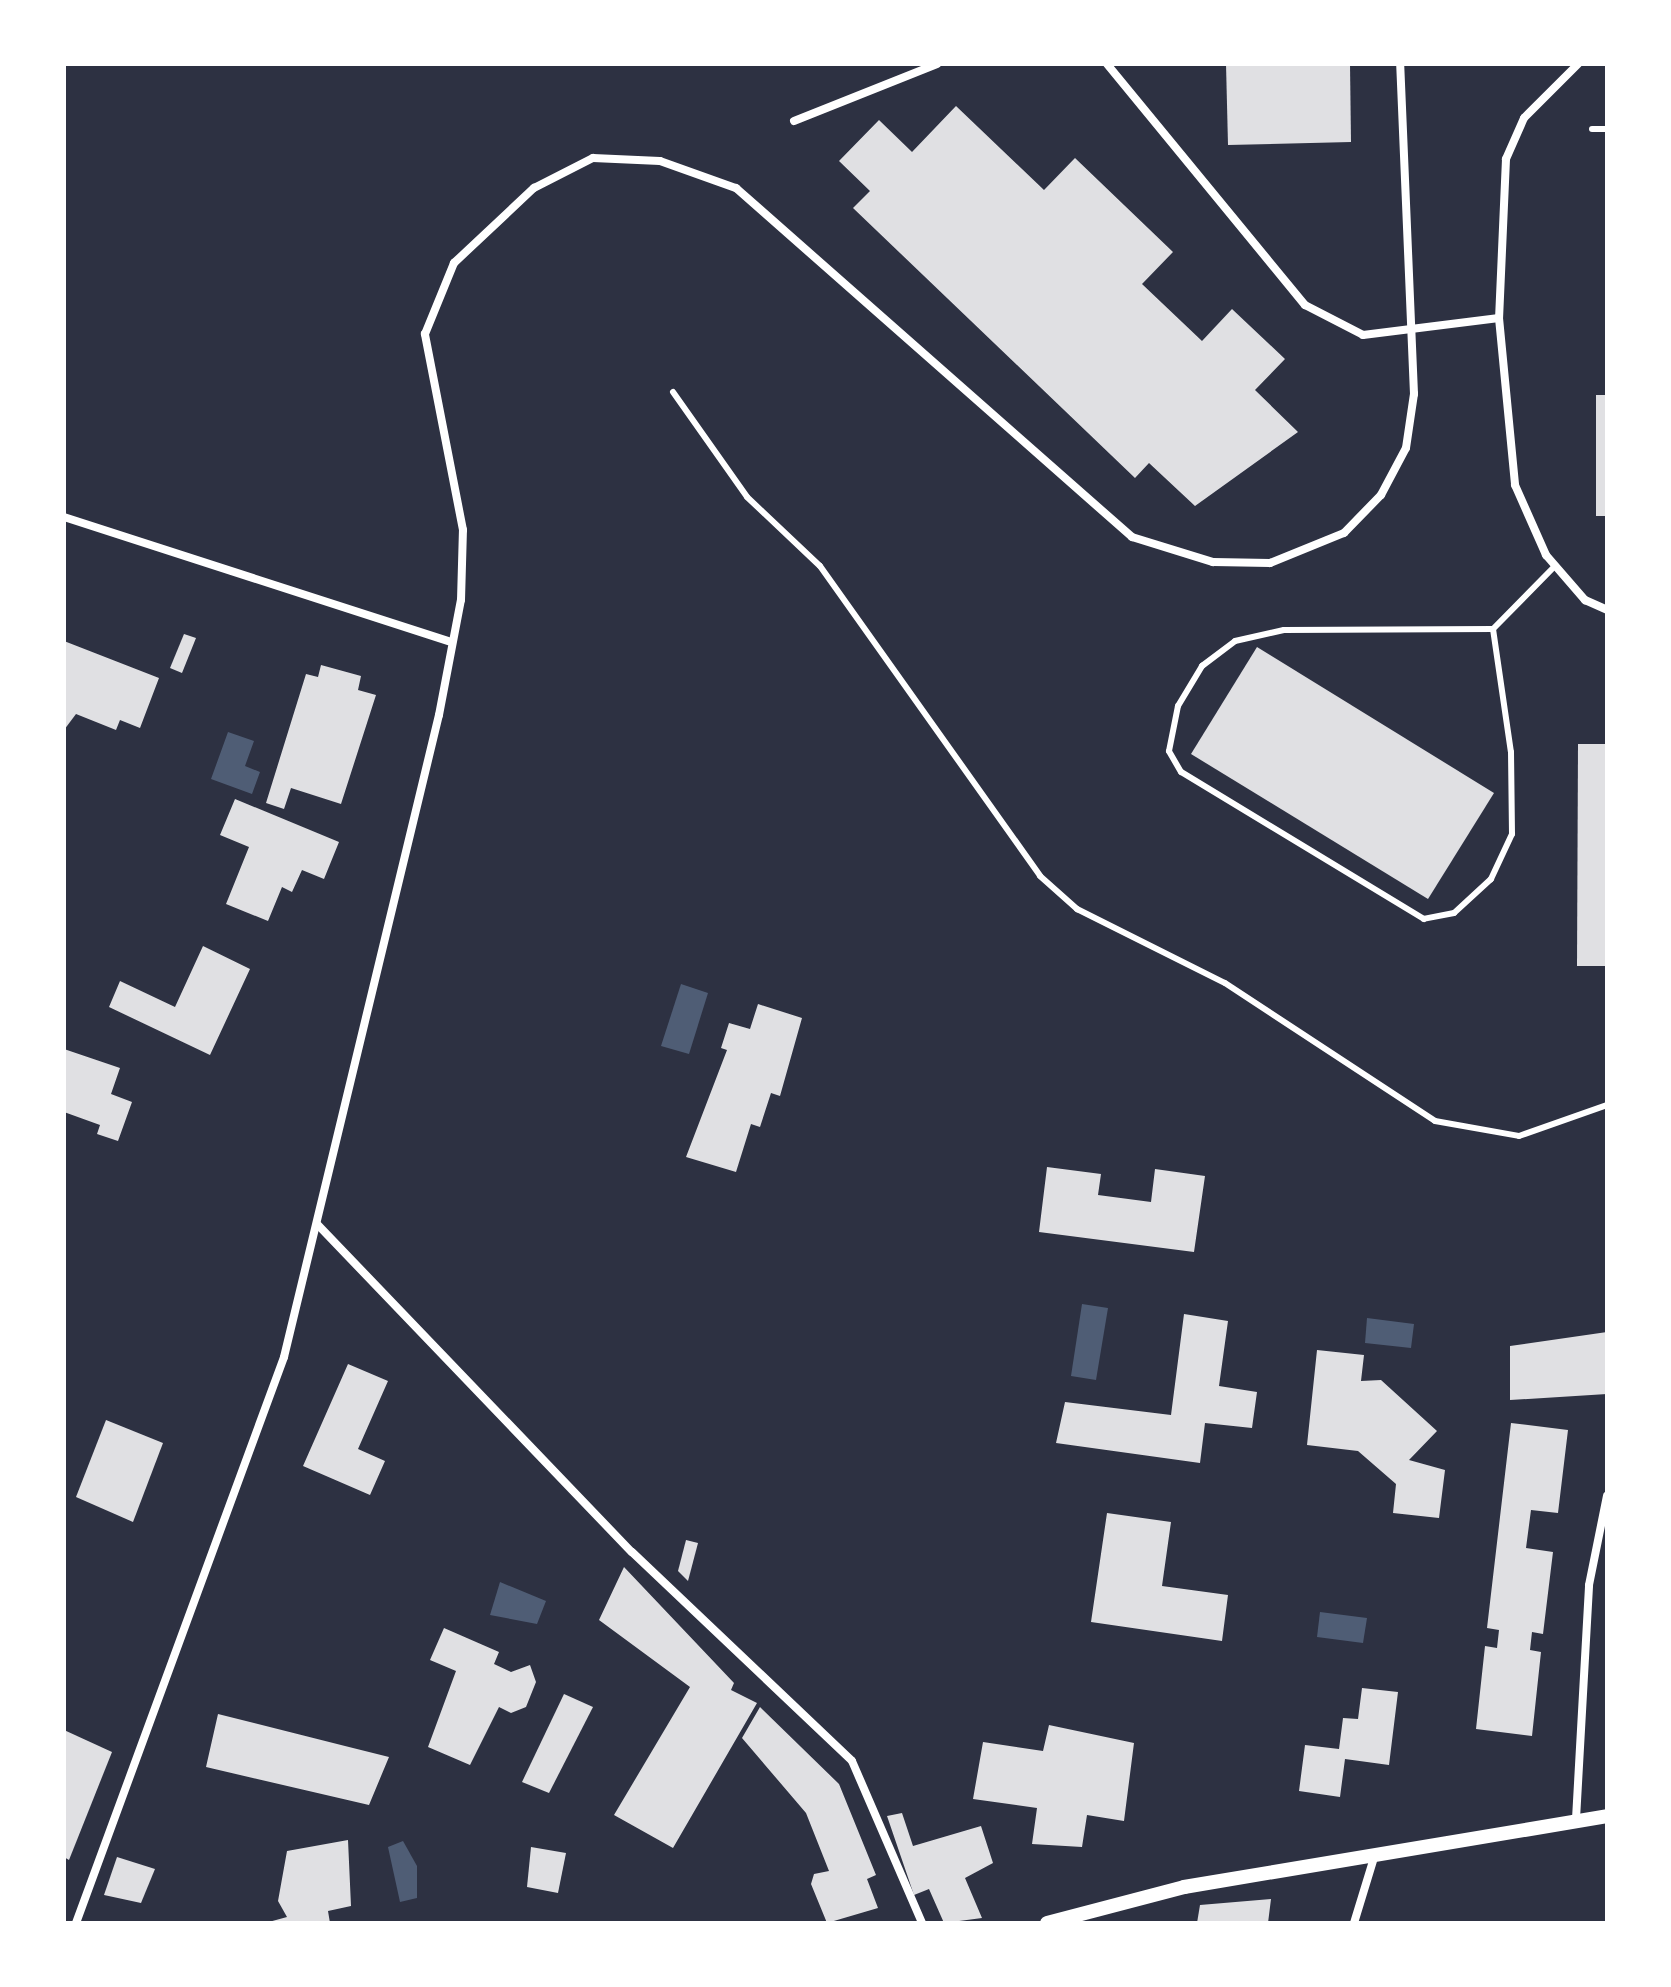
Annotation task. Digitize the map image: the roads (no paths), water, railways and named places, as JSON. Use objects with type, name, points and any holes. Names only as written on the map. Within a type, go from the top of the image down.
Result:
[{"type":"street","points":[[794,121],[937,64]]},
{"type":"street","points":[[1107,64],[1305,305],[1363,335],[1499,318]]},
{"type":"street","points":[[76,1923],[226,1524],[284,1357],[439,715],[449,641],[461,600],[463,530],[425,334],[434,302],[454,263],[491,222],[534,188],[593,158],[660,161],[736,188],[1089,505],[1132,537],[1213,562],[1270,563],[1313,550],[1344,533],[1381,495],[1406,448],[1414,394],[1408,328],[1400,64]]},
{"type":"street","points":[[1578,64],[1524,118],[1506,159],[1499,318],[1515,485],[1555,566],[1585,600],[1607,610]]},
{"type":"street","points":[[64,517],[449,641]]},
{"type":"street","points":[[318,1225],[632,1552],[852,1761],[922,1923]]},
{"type":"street","points":[[1576,1819],[1589,1585],[1607,1496]]},
{"type":"street","points":[[1047,1923],[1184,1887],[1373,1861],[1576,1819],[1607,1816]]},
{"type":"street","points":[[1354,1923],[1373,1861]]},
{"type":"lane","points":[[1592,129],[1607,129]]},
{"type":"lane","points":[[673,392],[747,497],[845,600],[1040,876],[1077,909],[1225,983],[1435,1121],[1519,1136],[1607,1105]]},
{"type":"lane","points":[[1493,629],[1511,752],[1512,834],[1491,879],[1454,913],[1424,919],[1181,772],[1169,751],[1178,706],[1202,666],[1235,641],[1284,630],[1493,629],[1555,566]]},
{"type":"water","points":[[228,732],[254,741],[245,766],[260,772],[252,794],[211,779]]},
{"type":"water","points":[[681,984],[708,993],[689,1054],[661,1046]]},
{"type":"water","points":[[1082,1304],[1108,1308],[1096,1380],[1071,1376]]},
{"type":"water","points":[[1367,1318],[1414,1324],[1411,1348],[1365,1343]]},
{"type":"water","points":[[500,1582],[546,1601],[537,1624],[490,1615]]},
{"type":"water","points":[[1320,1612],[1367,1618],[1363,1643],[1317,1637]]},
{"type":"water","points":[[403,1841],[417,1866],[417,1898],[400,1902],[388,1847]]}]
